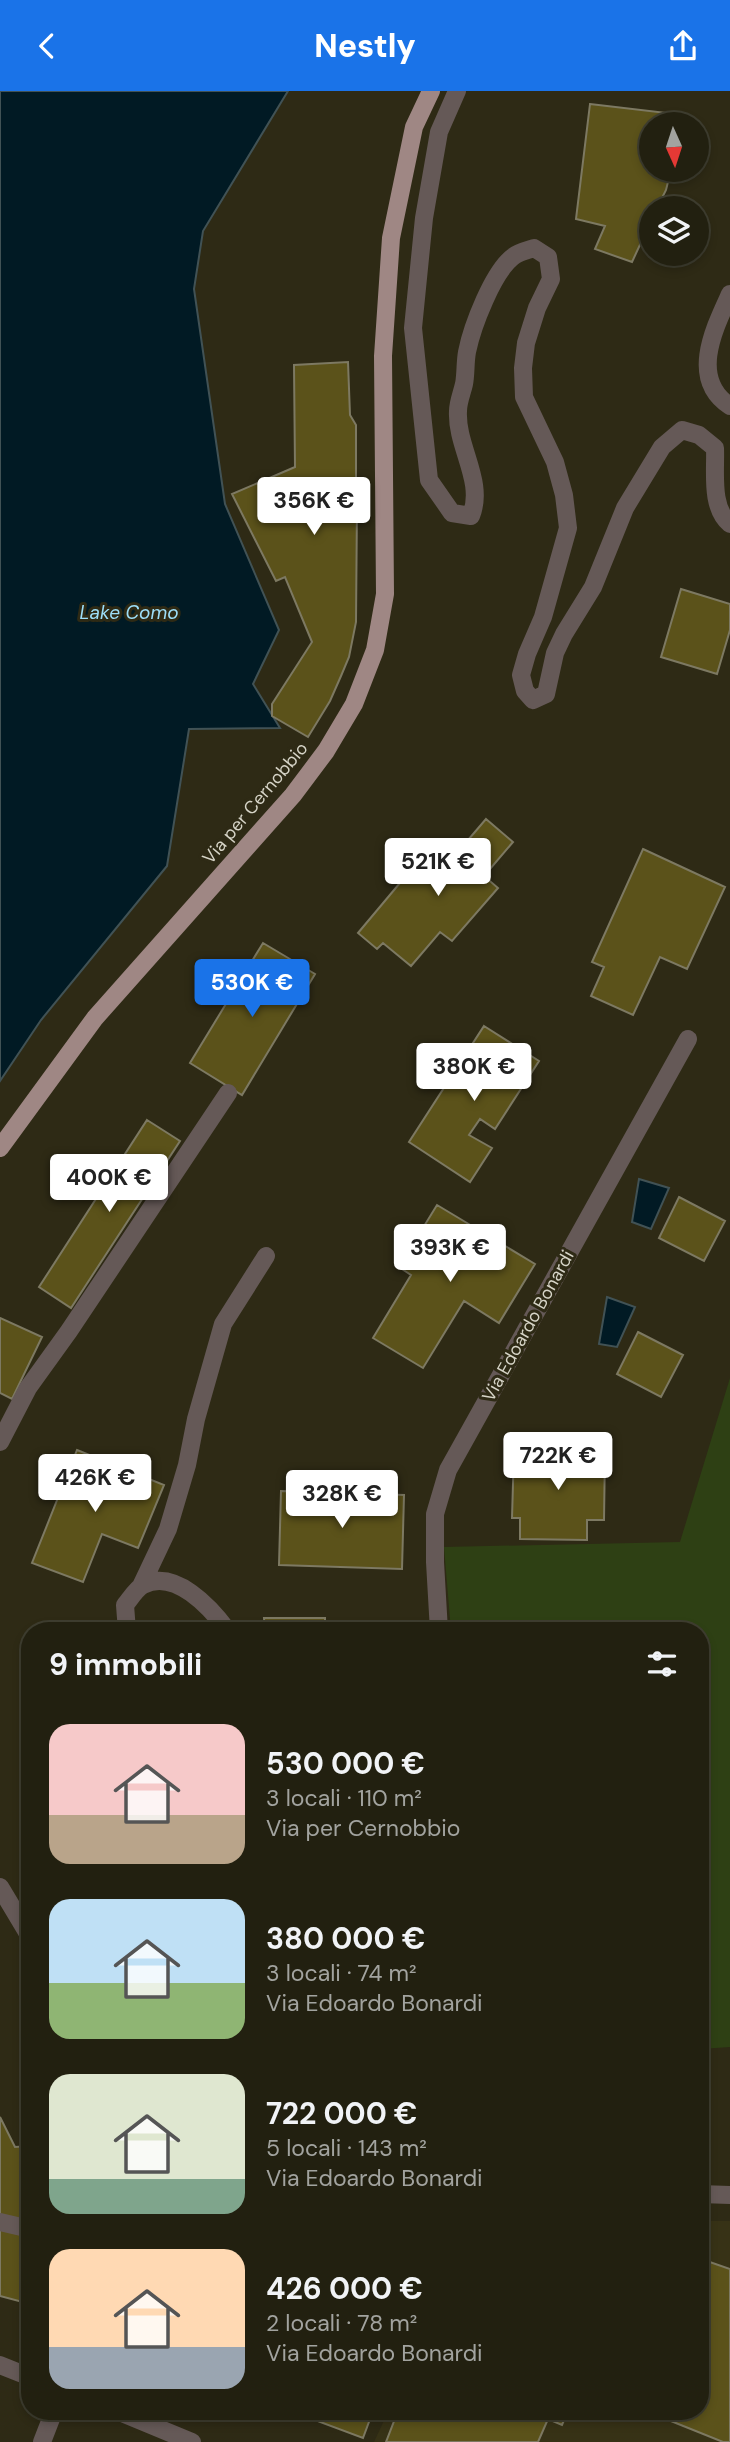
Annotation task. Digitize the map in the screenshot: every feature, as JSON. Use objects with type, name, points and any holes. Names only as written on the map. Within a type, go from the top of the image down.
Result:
[{"type":"main road","name":"Via per Cernobbio","points":[[0,1148],[95,1018],[293,795],[326,751],[354,704],[375,650],[385,594],[383,356],[391,238],[414,127],[431,91]]},
{"type":"street","points":[[457,91],[439,132],[424,218],[413,328],[429,480],[452,513],[471,516],[475,505],[474,485],[462,442],[458,411],[465,381],[467,352],[480,308],[495,280],[514,255],[534,248],[548,257],[551,279],[537,308],[526,343],[524,397],[555,462],[564,495],[568,529],[543,617],[521,675],[525,691],[533,700],[546,694],[559,643],[593,587],[625,508],[662,447],[682,430],[699,435],[715,448],[717,502],[723,518],[730,524]]},
{"type":"street","points":[[730,294],[708,345],[708,375],[718,398],[730,406]]},
{"type":"street","name":"Via Edoardo Bonardi","points":[[439,1622],[435,1514],[447,1470],[688,1039]]},
{"type":"street","points":[[0,1442],[28,1388],[90,1301],[228,1093]]},
{"type":"street","points":[[126,1622],[125,1605],[141,1586],[168,1529],[223,1324],[266,1256]]},
{"type":"street","points":[[141,1586],[158,1580],[186,1589],[221,1622]]},
{"type":"street","points":[[0,1887],[21,1922]]},
{"type":"street","points":[[709,2194],[730,2195]]},
{"type":"street","points":[[0,2222],[21,2227]]},
{"type":"street","points":[[0,2365],[21,2373]]},
{"type":"street","points":[[42,2442],[51,2420]]},
{"type":"street","points":[[139,2420],[192,2442]]},
{"type":"shaded area","points":[[709,2221],[730,2221],[730,2442],[374,2442],[384,2420],[709,2420]]},
{"type":"green space","points":[[730,1378],[730,2047],[709,2048],[709,1622],[450,1622],[444,1547],[680,1542]]},
{"type":"water","name":"Lake Como","points":[[0,91],[288,91],[203,231],[194,289],[225,504],[279,630],[253,684],[280,728],[189,729],[167,866],[41,1020],[0,1081]]},
{"type":"water","points":[[639,1179],[669,1188],[651,1229],[632,1222]]},
{"type":"water","points":[[607,1297],[635,1307],[617,1347],[599,1344]]},
{"type":"building","points":[[590,104],[658,112],[639,112],[639,182],[668,182],[663,196],[639,196],[639,247],[632,262],[595,249],[605,226],[576,219]]},
{"type":"building","points":[[348,362],[350,415],[356,425],[356,477],[350,490],[357,503],[356,622],[349,657],[330,701],[308,737],[272,716],[272,704],[312,642],[285,577],[276,581],[232,494],[295,467],[294,365]]},
{"type":"building","points":[[681,589],[730,604],[730,630],[717,674],[661,657]]},
{"type":"building","points":[[486,819],[513,842],[484,876],[498,888],[452,941],[440,932],[411,966],[383,943],[377,949],[358,933],[415,865],[433,881]]},
{"type":"building","points":[[643,849],[725,887],[687,969],[660,957],[633,1015],[591,996],[604,967],[592,962]]},
{"type":"building","points":[[263,943],[315,974],[242,1095],[190,1063]]},
{"type":"building","points":[[484,1026],[539,1061],[495,1129],[480,1119],[469,1135],[492,1148],[470,1182],[409,1142]]},
{"type":"building","points":[[147,1120],[180,1141],[71,1308],[39,1287]]},
{"type":"building","points":[[679,1197],[725,1221],[704,1261],[659,1238]]},
{"type":"building","points":[[437,1205],[535,1264],[499,1323],[464,1301],[423,1368],[373,1338],[411,1275],[399,1267]]},
{"type":"building","points":[[0,1318],[42,1337],[12,1399],[0,1393]]},
{"type":"building","points":[[638,1332],[683,1355],[661,1397],[617,1374]]},
{"type":"building","points":[[514,1449],[605,1450],[604,1520],[587,1520],[587,1540],[520,1539],[520,1518],[512,1518]]},
{"type":"building","points":[[77,1450],[164,1485],[138,1548],[102,1534],[83,1582],[32,1563]]},
{"type":"building","points":[[281,1491],[404,1495],[402,1569],[279,1565]]},
{"type":"building","points":[[264,1618],[325,1618],[325,1622],[264,1622]]},
{"type":"building","points":[[0,2117],[15,2147],[21,2147],[21,2221],[0,2217]]},
{"type":"building","points":[[0,2226],[21,2232],[21,2302],[0,2296]]},
{"type":"building","points":[[709,2262],[730,2269],[730,2442],[723,2442],[668,2420],[709,2420]]},
{"type":"building","points":[[315,2420],[370,2420],[363,2438]]},
{"type":"building","points":[[395,2420],[548,2420],[538,2442],[386,2442]]},
{"type":"building","points":[[550,2420],[564,2420],[562,2425]]}]
